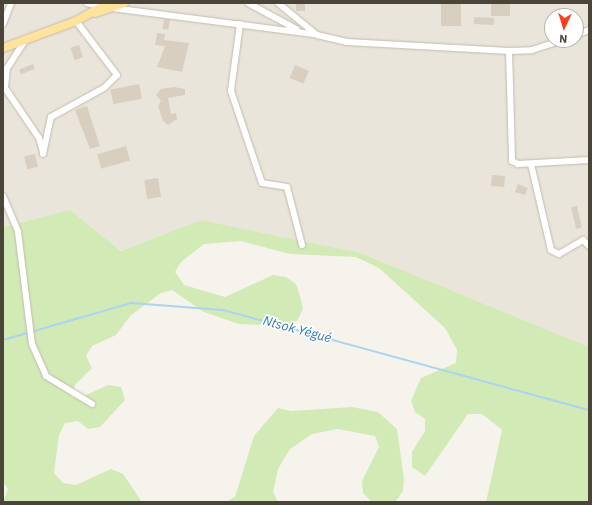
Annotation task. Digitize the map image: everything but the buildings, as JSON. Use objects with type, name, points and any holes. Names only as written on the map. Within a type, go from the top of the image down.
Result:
[{"type":"main road","points":[[3,48],[76,21],[99,7],[124,3]]},
{"type":"main road","points":[[87,15],[109,6]]},
{"type":"street","points":[[3,24],[11,3]]},
{"type":"street","points":[[87,3],[99,7]]},
{"type":"street","points":[[248,3],[299,31]]},
{"type":"street","points":[[278,3],[317,35]]},
{"type":"street","points":[[109,6],[299,31],[347,42],[509,51],[532,50],[544,46]]},
{"type":"street","points":[[26,39],[7,68],[5,88],[39,138],[43,154],[51,117],[104,88],[116,75],[76,21]]},
{"type":"street","points":[[240,24],[231,92],[262,183],[287,187],[302,245]]},
{"type":"street","points":[[509,51],[512,161],[531,164],[589,160]]},
{"type":"street","points":[[531,164],[551,250],[559,254],[583,240],[589,246]]},
{"type":"street","points":[[3,196],[18,232],[32,344],[46,376],[92,404]]},
{"type":"shaded area","points":[[3,3],[589,3],[589,347],[361,253],[201,220],[121,251],[70,210],[3,227]]},
{"type":"green space","points":[[70,210],[121,251],[201,220],[361,253],[589,347],[589,502],[486,502],[502,430],[482,414],[468,414],[425,476],[412,467],[412,452],[425,431],[425,419],[415,412],[411,401],[421,378],[456,363],[457,350],[445,328],[379,268],[356,257],[290,254],[241,241],[204,244],[181,262],[175,272],[184,285],[225,297],[273,275],[286,277],[296,284],[300,296],[303,309],[297,321],[284,326],[239,324],[204,312],[172,290],[161,293],[131,315],[116,335],[92,346],[86,356],[92,368],[75,385],[71,397],[84,396],[108,385],[121,387],[125,400],[100,427],[88,429],[78,421],[65,423],[59,435],[54,473],[63,483],[76,485],[111,469],[123,474],[142,502],[3,502],[8,489],[3,482],[3,227]]},
{"type":"green space","points":[[352,407],[378,412],[397,429],[404,479],[403,491],[396,501],[372,502],[363,493],[362,481],[379,447],[375,436],[338,429],[312,434],[290,449],[278,469],[273,492],[278,502],[225,502],[235,497],[254,436],[278,408],[291,411]]},
{"type":"waterway","name":"Ntsok Yégué","points":[[3,340],[131,303],[223,310],[589,410]]}]
